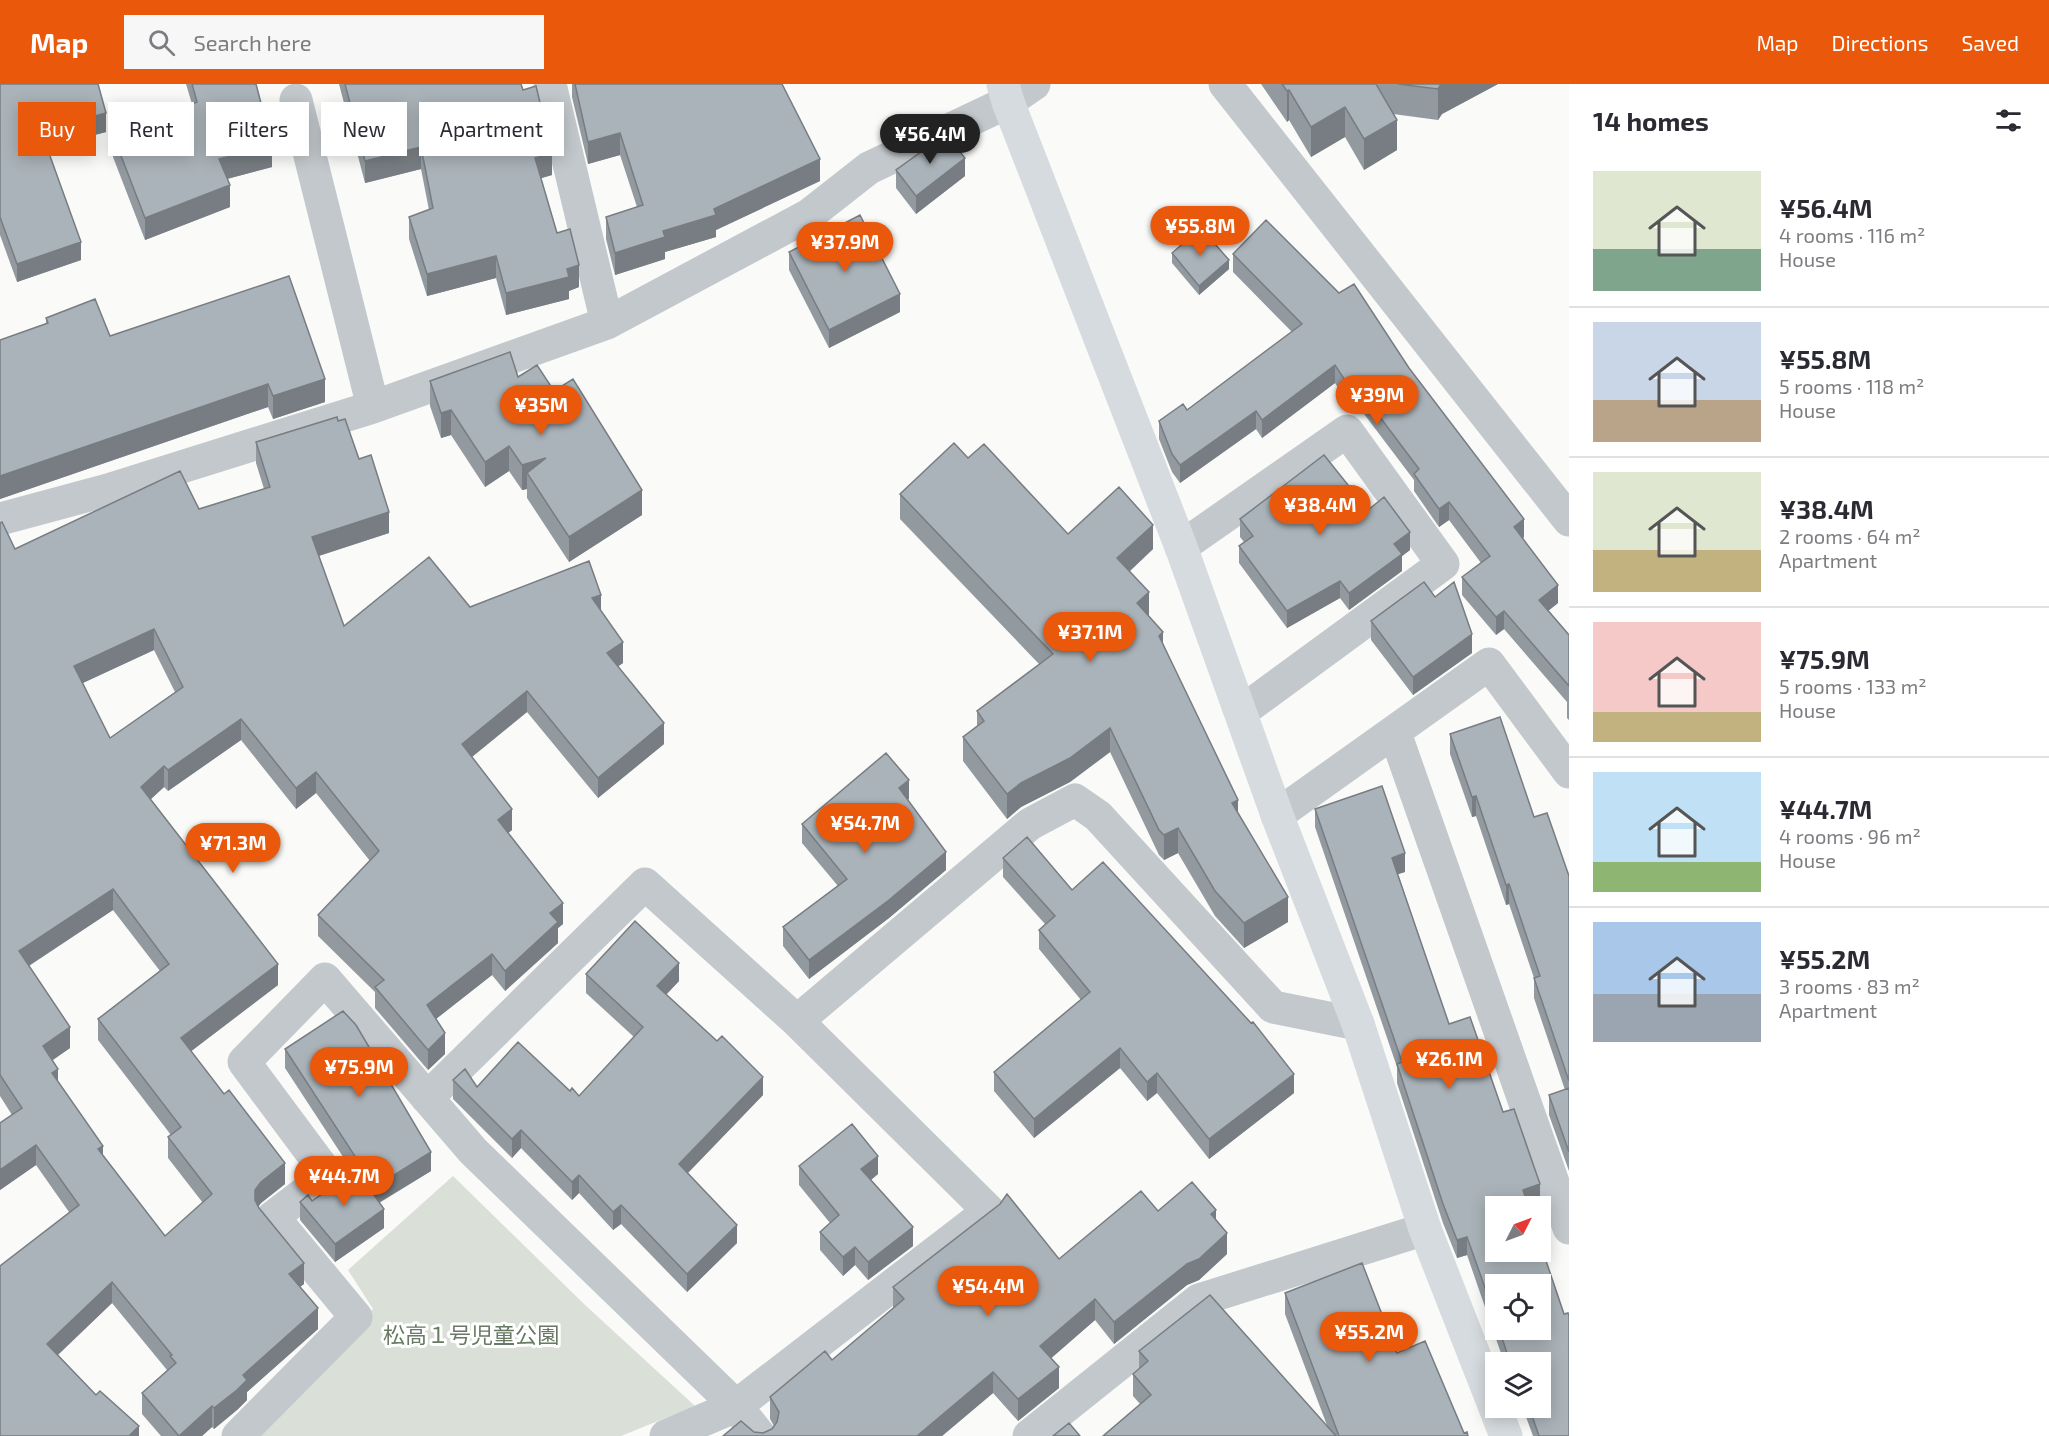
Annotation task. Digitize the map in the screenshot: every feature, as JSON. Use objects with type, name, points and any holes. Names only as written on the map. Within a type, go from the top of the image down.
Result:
[{"type":"street","points":[[550,84],[607,323]]},
{"type":"street","points":[[1225,84],[1569,520]]},
{"type":"street","points":[[0,519],[108,490],[374,406],[607,323],[809,215],[868,168],[1015,90],[1277,814],[1358,1024],[1425,1230],[1506,1436]]},
{"type":"street","points":[[296,100],[374,406]]},
{"type":"street","points":[[1181,547],[1347,431],[1443,564],[1241,712]]},
{"type":"street","points":[[1277,814],[1395,733],[1489,664],[1569,772]]},
{"type":"street","points":[[1395,733],[1569,1228]]},
{"type":"street","points":[[797,1021],[1030,824],[1075,800],[1098,816],[1273,1007],[1358,1024]]},
{"type":"street","points":[[427,1098],[645,884],[797,1021],[989,1211],[736,1406],[666,1436]]},
{"type":"street","points":[[238,1436],[356,1317],[273,1217],[328,1175],[244,1062],[325,979],[473,1150],[736,1406],[760,1436]]},
{"type":"street","points":[[1029,1436],[1199,1300],[1425,1230]]},
{"type":"green space","name":"松高１号児童公園","points":[[453,1176],[584,1304],[695,1406],[621,1436],[249,1436],[373,1309],[348,1270]]},
{"type":"building","points":[[0,84],[98,84],[106,113],[96,116],[96,102],[18,102],[18,156],[50,156],[81,242],[17,264],[0,217]]},
{"type":"building","points":[[192,84],[256,84],[261,102],[206,102],[206,156],[230,156],[219,159],[230,185],[145,218],[121,156],[194,156],[194,103],[197,102]]},
{"type":"building","points":[[345,84],[521,84],[523,90],[536,86],[540,102],[419,102],[419,148],[407,150],[407,102],[350,102]]},
{"type":"building","points":[[575,84],[782,84],[820,159],[714,209],[716,215],[663,231],[665,237],[615,253],[606,217],[643,205],[620,133],[588,142]]},
{"type":"building","points":[[1282,84],[1376,84],[1397,120],[1364,139],[1345,107],[1311,127],[1289,90],[1287,91]]},
{"type":"building","points":[[1398,84],[1441,84],[1438,89]]},
{"type":"building","points":[[946,134],[965,158],[916,196],[896,170]]},
{"type":"building","points":[[364,156],[385,156],[365,161]]},
{"type":"building","points":[[423,156],[542,156],[535,158],[557,233],[570,229],[579,265],[567,269],[569,277],[506,293],[496,256],[427,274],[409,217],[433,208]]},
{"type":"building","points":[[860,215],[900,294],[829,330],[789,252]]},
{"type":"building","points":[[1266,220],[1339,293],[1354,284],[1409,368],[1524,519],[1514,527],[1558,585],[1539,600],[1569,635],[1569,686],[1504,611],[1496,617],[1462,577],[1490,556],[1449,502],[1439,509],[1414,474],[1419,469],[1358,388],[1352,391],[1335,365],[1262,420],[1256,411],[1180,465],[1172,454],[1159,421],[1183,404],[1187,410],[1302,324],[1233,254]]},
{"type":"building","points":[[1201,228],[1229,260],[1199,286],[1172,253]]},
{"type":"building","points":[[289,276],[325,379],[273,396],[268,384],[0,476],[0,340],[48,323],[46,318],[95,299],[110,336]]},
{"type":"building","points":[[510,352],[518,377],[537,365],[554,391],[573,379],[642,490],[569,537],[527,473],[546,458],[522,465],[509,446],[485,462],[451,410],[441,413],[430,381]]},
{"type":"building","points":[[337,417],[338,421],[345,419],[359,459],[371,455],[389,512],[312,537],[344,626],[429,557],[470,607],[589,561],[601,595],[592,598],[623,642],[607,653],[664,723],[598,778],[527,691],[462,744],[512,809],[498,820],[563,903],[550,913],[558,922],[505,971],[492,954],[427,1005],[445,1033],[428,1050],[375,987],[384,980],[318,915],[379,851],[316,772],[296,788],[241,719],[168,770],[164,766],[141,787],[278,964],[181,1038],[224,1094],[229,1090],[285,1163],[261,1182],[255,1190],[255,1200],[304,1263],[289,1274],[318,1308],[243,1375],[247,1380],[237,1390],[214,1408],[212,1406],[179,1436],[142,1393],[176,1363],[170,1356],[172,1355],[112,1282],[47,1344],[96,1395],[100,1391],[139,1426],[129,1436],[0,1436],[0,1266],[79,1205],[36,1145],[0,1170],[0,1123],[22,1108],[0,1075],[0,523],[2,522],[15,549],[180,471],[199,509],[270,487],[256,442]],"holes":[[[154,629],[183,687],[110,738],[74,666]],[[113,889],[169,964],[98,1019],[181,1127],[168,1137],[212,1194],[165,1236],[98,1149],[103,1146],[52,1073],[58,1069],[43,1046],[70,1027],[19,951]]]},
{"type":"building","points":[[954,443],[968,458],[984,444],[1068,534],[1119,487],[1153,525],[1117,558],[1149,592],[1137,603],[1163,632],[1159,636],[1238,800],[1232,803],[1288,897],[1244,923],[1215,891],[1178,828],[1164,835],[1159,830],[1110,728],[1070,758],[1021,783],[1007,794],[963,737],[984,721],[977,711],[1053,654],[900,494]]},
{"type":"building","points":[[1324,455],[1368,510],[1384,497],[1410,532],[1394,544],[1402,554],[1349,593],[1340,581],[1287,611],[1239,546],[1253,536],[1240,519]]},
{"type":"building","points":[[1424,582],[1435,597],[1454,582],[1472,634],[1413,677],[1371,621]]},
{"type":"building","points":[[1500,717],[1534,817],[1547,813],[1569,876],[1569,1081],[1534,978],[1540,976],[1509,884],[1506,885],[1476,796],[1472,797],[1450,734]]},
{"type":"building","points":[[886,753],[909,780],[899,788],[946,852],[889,900],[809,960],[783,927],[847,879],[802,824]]},
{"type":"building","points":[[1382,786],[1405,853],[1392,858],[1449,1024],[1470,1017],[1503,1112],[1514,1109],[1540,1184],[1523,1190],[1525,1196],[1485,1196],[1485,1262],[1546,1262],[1550,1274],[1485,1274],[1485,1288],[1467,1237],[1457,1240],[1397,1064],[1402,1062],[1315,809]]},
{"type":"building","points":[[1027,837],[1072,890],[1103,862],[1251,1023],[1253,1022],[1294,1074],[1209,1139],[1157,1073],[1147,1082],[1120,1048],[1034,1119],[994,1072],[1090,992],[1039,930],[1055,916],[1003,858]]},
{"type":"building","points":[[635,921],[679,963],[657,986],[717,1041],[722,1036],[763,1077],[679,1164],[737,1225],[687,1274],[621,1205],[613,1212],[579,1175],[572,1182],[521,1130],[512,1139],[453,1080],[465,1069],[477,1087],[518,1042],[570,1091],[572,1088],[579,1096],[643,1027],[586,974]]},
{"type":"building","points":[[343,1011],[356,1025],[431,1152],[375,1187],[285,1049]]},
{"type":"building","points":[[1569,1088],[1569,1152],[1549,1095]]},
{"type":"building","points":[[852,1124],[878,1156],[861,1169],[913,1227],[868,1262],[855,1247],[843,1257],[820,1232],[839,1215],[799,1166]]},
{"type":"building","points":[[356,1170],[384,1209],[335,1244],[300,1202],[308,1195],[312,1201]]},
{"type":"building","points":[[1192,1182],[1216,1210],[1211,1214],[1227,1233],[1199,1259],[1187,1264],[1114,1322],[1095,1299],[1040,1346],[1059,1367],[1018,1399],[993,1372],[917,1436],[723,1436],[741,1421],[754,1432],[763,1433],[772,1429],[777,1422],[779,1412],[770,1397],[825,1351],[832,1360],[904,1299],[893,1287],[1000,1204],[1007,1194],[1059,1259],[1141,1191],[1158,1211]]},
{"type":"building","points":[[1362,1263],[1397,1353],[1425,1341],[1464,1433],[1467,1432],[1468,1436],[1339,1436],[1285,1293]]},
{"type":"building","points":[[1551,1276],[1564,1314],[1568,1313],[1569,1316],[1569,1436],[1539,1436],[1533,1418],[1551,1418],[1551,1352],[1507,1352],[1503,1340],[1551,1340]]},
{"type":"building","points":[[1210,1295],[1336,1436],[1103,1436],[1151,1395],[1133,1374],[1148,1361],[1139,1351]]},
{"type":"building","points":[[1069,1423],[1080,1436],[1053,1436]]}]
